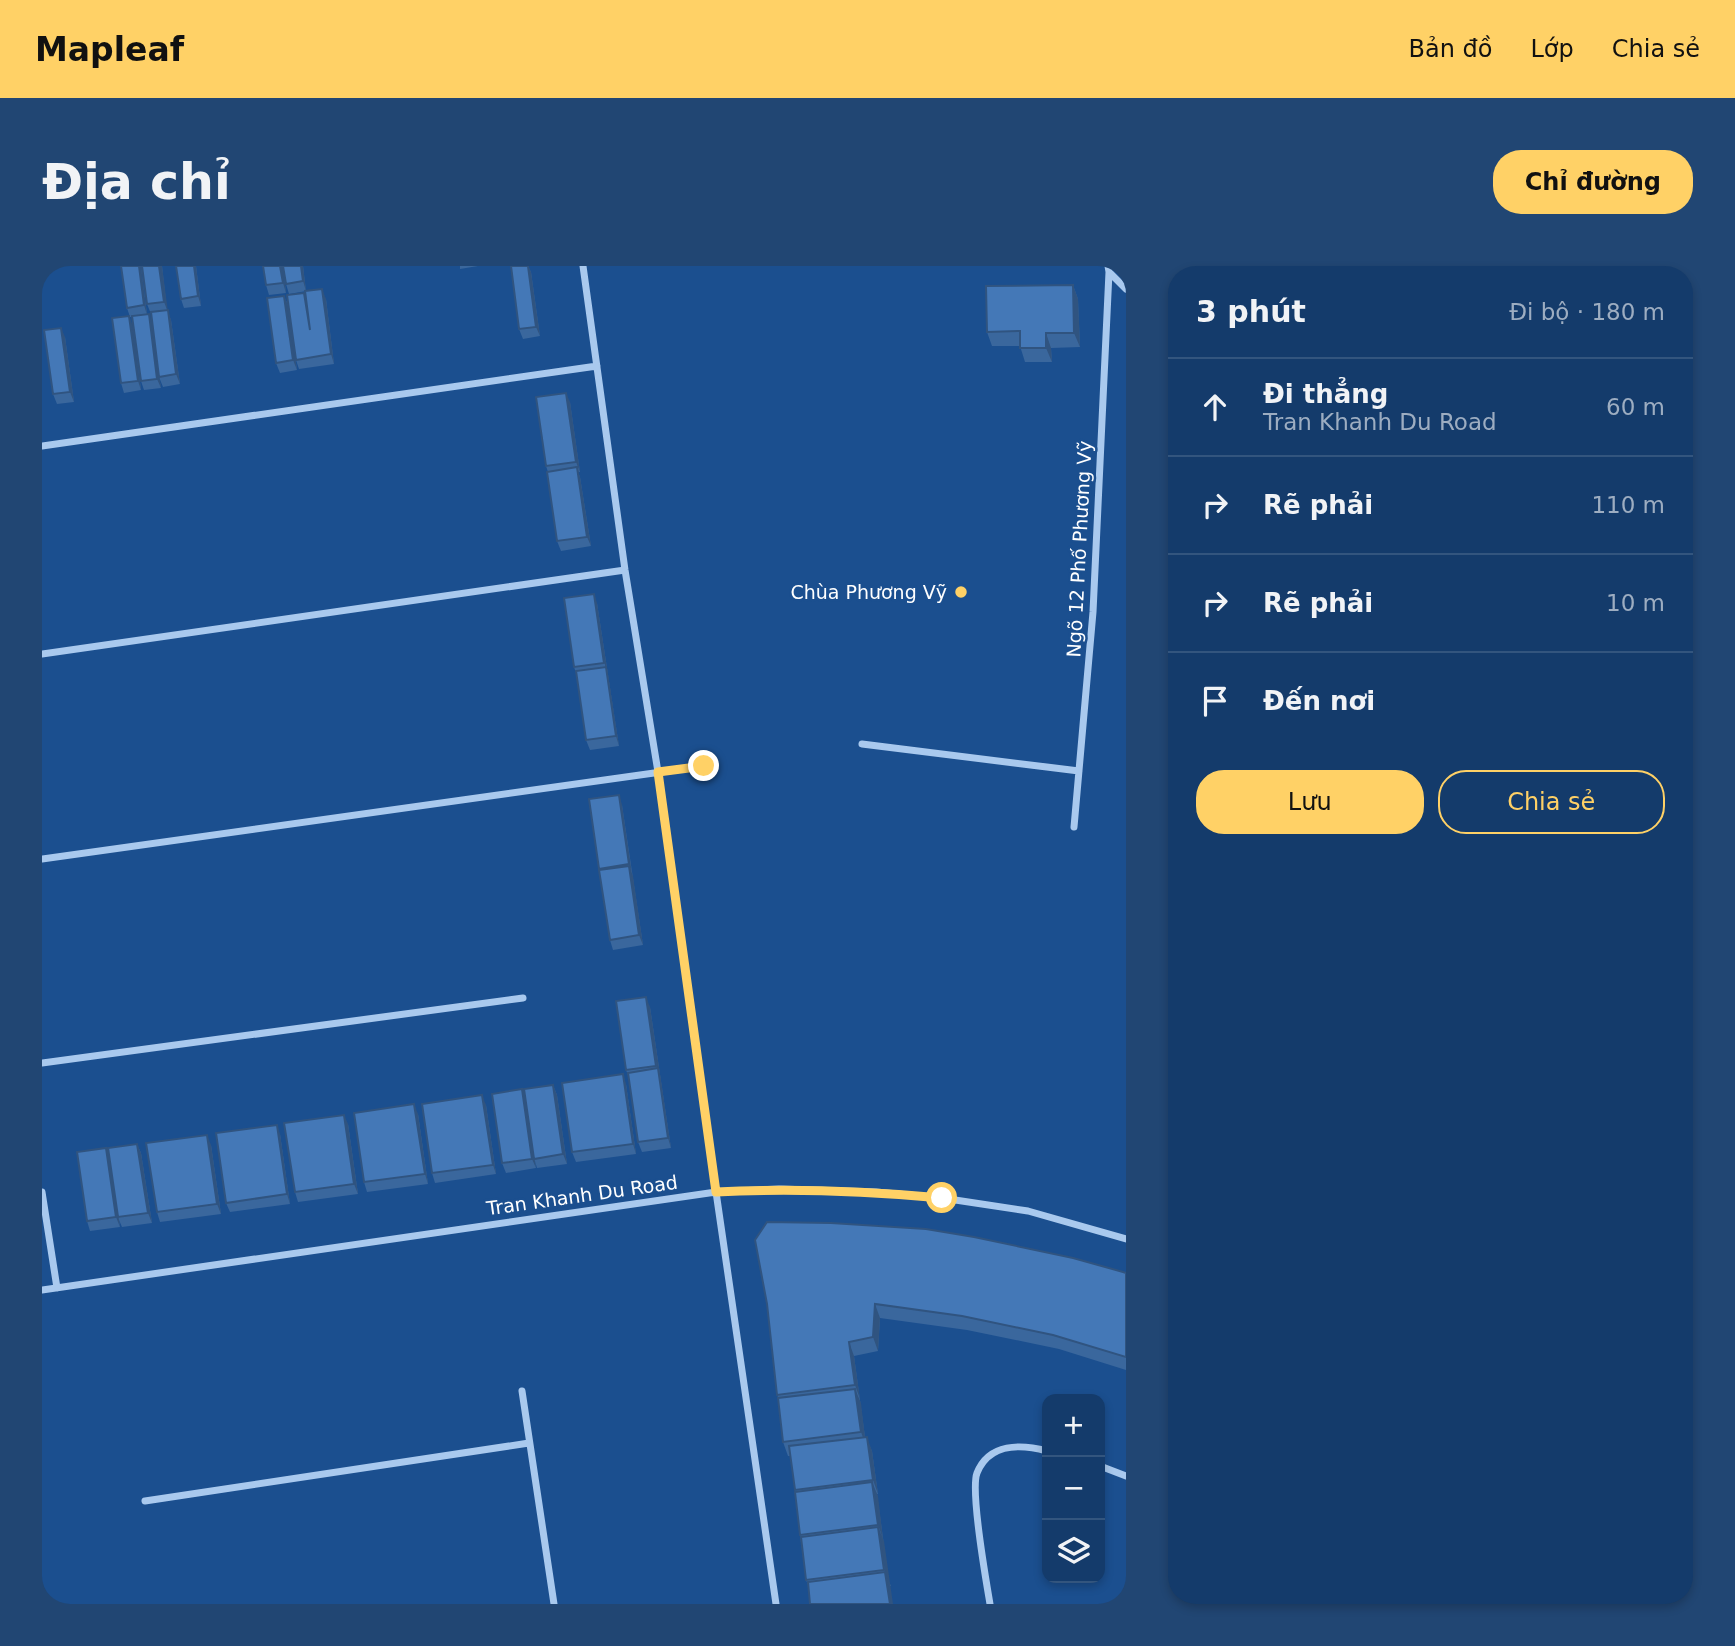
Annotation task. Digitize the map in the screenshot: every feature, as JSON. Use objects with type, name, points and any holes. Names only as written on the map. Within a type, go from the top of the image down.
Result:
[{"type":"street","points":[[583,266],[776,1604]]},
{"type":"street","points":[[1108,269],[1126,289]]},
{"type":"street","name":"Ngõ 12 Phố Phương Vỹ","points":[[1074,827],[1093,612],[1108,269]]},
{"type":"street","points":[[42,446],[597,366]]},
{"type":"street","points":[[42,654],[625,570]]},
{"type":"street","points":[[862,744],[1079,771]]},
{"type":"street","points":[[42,859],[704,766]]},
{"type":"street","points":[[42,1063],[523,998]]},
{"type":"street","name":"Tran Khanh Du Road","points":[[42,1290],[716,1192],[793,1189],[942,1198],[1028,1211],[1126,1239]]},
{"type":"street","points":[[42,1192],[57,1288]]},
{"type":"street","points":[[522,1391],[554,1604]]},
{"type":"street","points":[[145,1501],[529,1443]]},
{"type":"street","points":[[990,1604],[980,1539],[976,1474],[991,1455],[1012,1446],[1022,1445],[1042,1450]]},
{"type":"street","points":[[1105,1468],[1126,1476]]},
{"type":"building","points":[[121,266],[139,266],[144,305],[127,308]]},
{"type":"building","points":[[142,266],[159,266],[164,302],[147,304]]},
{"type":"building","points":[[176,266],[194,266],[198,296],[181,299]]},
{"type":"building","points":[[263,266],[280,266],[283,283],[266,285]]},
{"type":"building","points":[[283,266],[301,266],[303,281],[286,284]]},
{"type":"building","points":[[511,266],[528,266],[536,327],[519,329]]},
{"type":"building","points":[[1073,285],[1074,333],[1046,333],[1046,348],[1020,348],[1020,331],[987,332],[986,286]]},
{"type":"building","points":[[322,289],[331,354],[296,360],[287,295],[304,293],[310,330],[305,291]]},
{"type":"building","points":[[284,296],[293,360],[276,363],[267,298]]},
{"type":"building","points":[[168,310],[176,374],[159,377],[151,312]]},
{"type":"building","points":[[149,314],[157,379],[141,381],[132,316]]},
{"type":"building","points":[[129,316],[138,381],[121,383],[112,318]]},
{"type":"building","points":[[61,328],[70,392],[53,394],[44,330]]},
{"type":"building","points":[[566,393],[576,462],[546,466],[536,397]]},
{"type":"building","points":[[577,467],[587,537],[557,541],[547,472]]},
{"type":"building","points":[[594,594],[604,663],[574,667],[564,598]]},
{"type":"building","points":[[606,667],[616,736],[586,740],[576,671]]},
{"type":"building","points":[[619,795],[629,864],[599,869],[589,799]]},
{"type":"building","points":[[629,866],[639,935],[610,940],[599,870]]},
{"type":"building","points":[[646,997],[656,1066],[626,1070],[616,1001]]},
{"type":"building","points":[[658,1068],[668,1138],[638,1142],[628,1073]]},
{"type":"building","points":[[623,1074],[633,1144],[572,1152],[562,1083]]},
{"type":"building","points":[[553,1085],[563,1154],[534,1159],[524,1089]]},
{"type":"building","points":[[522,1089],[532,1159],[502,1163],[492,1094]]},
{"type":"building","points":[[482,1095],[493,1165],[432,1173],[422,1104]]},
{"type":"building","points":[[414,1104],[425,1174],[364,1182],[354,1113]]},
{"type":"building","points":[[344,1115],[354,1184],[295,1192],[284,1123]]},
{"type":"building","points":[[277,1125],[287,1194],[226,1203],[216,1133]]},
{"type":"building","points":[[207,1135],[217,1204],[157,1212],[146,1143]]},
{"type":"building","points":[[137,1144],[148,1213],[118,1217],[108,1148]]},
{"type":"building","points":[[106,1148],[116,1217],[87,1221],[77,1152]]},
{"type":"building","points":[[767,1222],[926,1229],[1073,1258],[1126,1273],[1126,1357],[1053,1335],[962,1316],[875,1304],[873,1337],[849,1342],[855,1385],[777,1395],[767,1304],[755,1240]]},
{"type":"building","points":[[855,1389],[861,1432],[783,1442],[778,1398]]},
{"type":"building","points":[[867,1437],[873,1480],[795,1490],[789,1446]]},
{"type":"building","points":[[872,1482],[878,1525],[800,1535],[795,1492]]},
{"type":"building","points":[[878,1527],[884,1570],[806,1580],[801,1537]]},
{"type":"building","points":[[885,1572],[890,1604],[810,1604],[808,1582]]},
{"type":"place","name":"Chùa Phương Vỹ","points":[[961,592]]},
{"type":"route","points":[[704,766],[658,772],[716,1192],[779,1189],[876,1192],[942,1198]]}]
